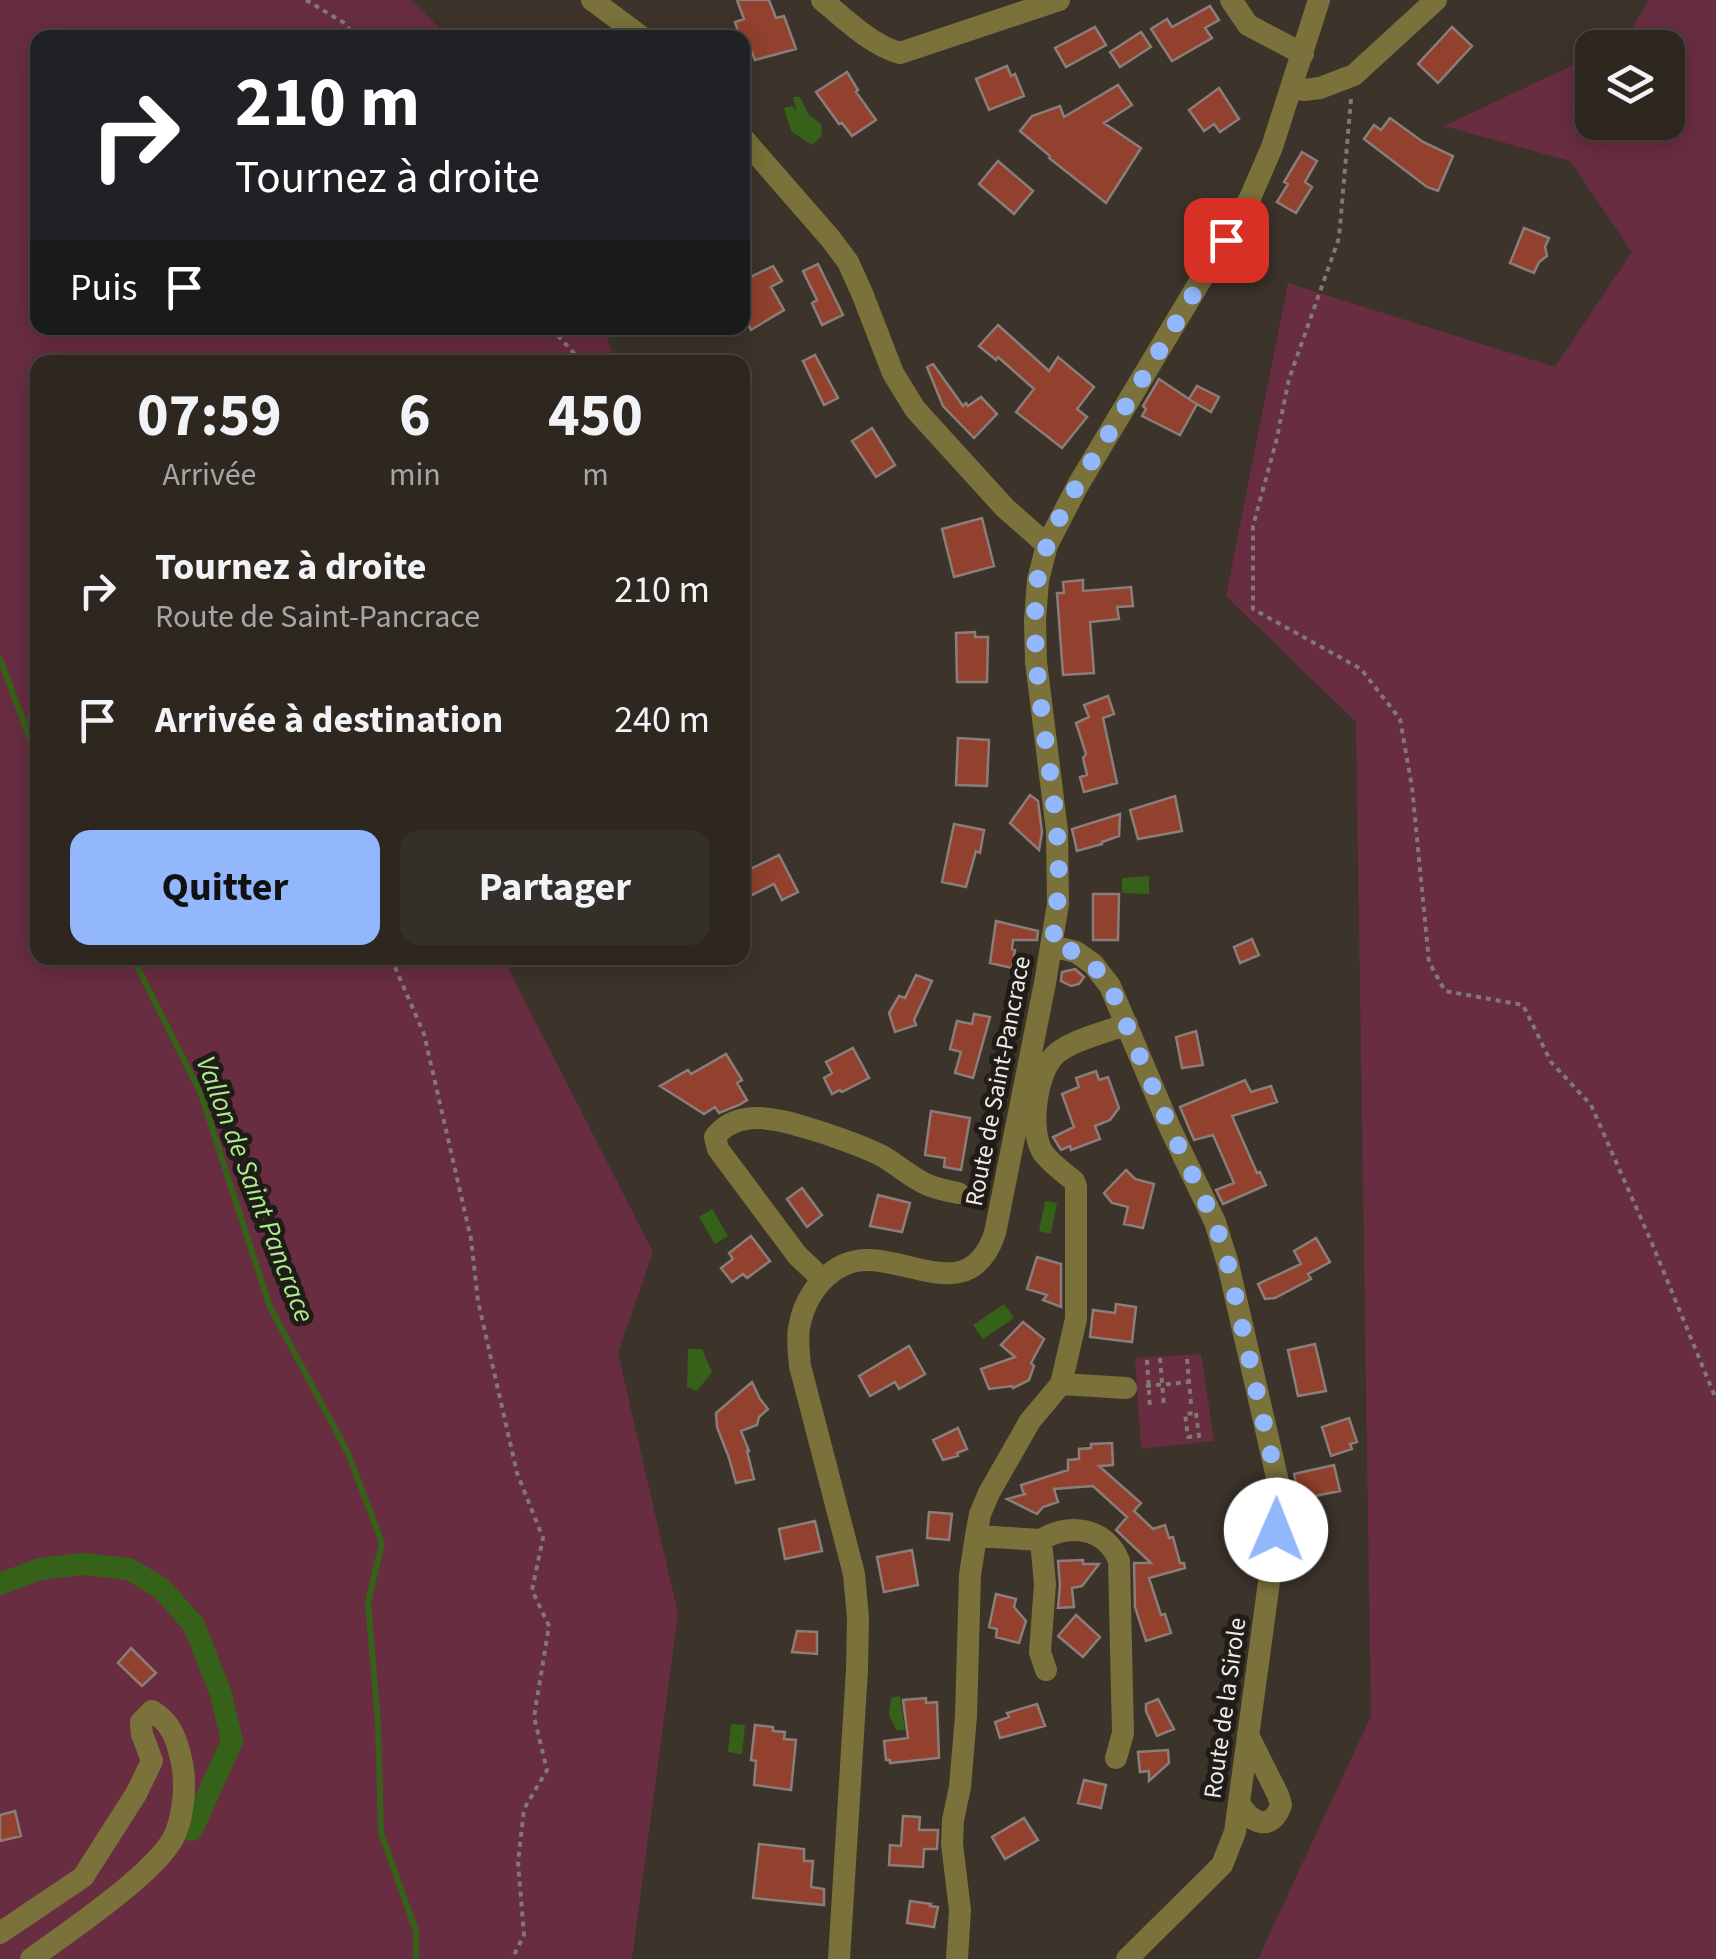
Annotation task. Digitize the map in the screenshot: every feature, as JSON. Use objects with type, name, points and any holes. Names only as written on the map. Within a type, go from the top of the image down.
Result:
[{"type":"street","points":[[592,0],[632,30]]},
{"type":"street","points":[[822,0],[861,31],[900,53],[1058,0]]},
{"type":"street","points":[[1231,0],[1248,26],[1303,54]]},
{"type":"street","name":"Route de Saint-Pancrace","points":[[822,1279],[846,1264],[868,1260],[944,1274],[964,1270],[983,1260],[995,1232],[1058,904],[1059,853],[1036,662],[1038,580],[1047,546],[1078,484],[1240,218],[1272,147],[1320,0]]},
{"type":"street","points":[[1292,87],[1320,88],[1354,75],[1436,0]]},
{"type":"street","points":[[750,147],[848,262],[893,374],[915,409],[1006,508],[1047,546]]},
{"type":"street","name":"Route de la Sirole","points":[[1052,946],[1076,952],[1110,986],[1215,1222],[1278,1486],[1278,1516],[1235,1832],[1222,1865],[1128,1959]]},
{"type":"street","points":[[957,1959],[960,1910],[953,1820],[966,1716],[970,1575],[980,1514],[1030,1421],[1062,1384],[1076,1319],[1078,1195],[1074,1181],[1039,1146],[1036,1105],[1044,1076],[1056,1054],[1127,1024]]},
{"type":"street","points":[[839,1959],[858,1618],[854,1574],[800,1366],[798,1330],[807,1299],[822,1279],[797,1255],[718,1149],[715,1137],[732,1123],[750,1118],[785,1122],[857,1144],[926,1184],[958,1193]]},
{"type":"street","points":[[1062,1384],[1126,1388]]},
{"type":"street","points":[[976,1536],[1041,1540],[1080,1529],[1104,1538],[1114,1549],[1119,1562],[1123,1733],[1116,1758]]},
{"type":"street","points":[[1041,1540],[1045,1584],[1040,1652],[1046,1670]]},
{"type":"street","points":[[0,1933],[82,1877],[152,1762],[141,1722],[152,1711],[164,1718],[176,1738],[186,1780],[176,1834],[150,1868],[31,1959]]},
{"type":"street","points":[[1239,1803],[1252,1820],[1259,1822],[1273,1818],[1280,1805],[1248,1734]]},
{"type":"path","points":[[306,0],[349,30]]},
{"type":"path","points":[[1354,75],[1338,238],[1289,379],[1253,526],[1253,609],[1361,669],[1400,719],[1412,786],[1429,962],[1445,991],[1523,1005],[1551,1062],[1591,1105],[1716,1399]]},
{"type":"path","points":[[557,335],[576,355]]},
{"type":"path","points":[[394,965],[424,1034],[471,1239],[478,1300],[517,1473],[544,1538],[532,1590],[549,1626],[534,1718],[547,1770],[524,1809],[518,1862],[524,1935],[512,1959]]},
{"type":"path","points":[[1160,1358],[1164,1407]]},
{"type":"path","points":[[1187,1359],[1192,1404]]},
{"type":"path","points":[[1126,1388],[1189,1382]]},
{"type":"path","points":[[1196,1413],[1198,1436],[1188,1437],[1186,1414],[1196,1413]]},
{"type":"shaded area","points":[[0,0],[411,0],[442,30],[30,30],[30,335],[607,335],[612,355],[30,355],[30,965],[507,965],[653,1252],[618,1353],[678,1614],[632,1959],[0,1959]]},
{"type":"shaded area","points":[[1649,0],[1716,0],[1716,1959],[1258,1959],[1371,1716],[1356,722],[1226,596],[1288,283],[1555,367],[1632,252],[1570,161],[1444,126],[1575,64],[1575,140],[1685,140],[1685,30],[1631,30]]},
{"type":"shaded area","points":[[793,97],[800,97],[809,115],[821,124],[822,136],[812,145],[791,131],[784,108],[792,106],[797,111]]},
{"type":"shaded area","points":[[1149,876],[1149,894],[1122,893],[1122,878]]},
{"type":"shaded area","points":[[1045,1201],[1057,1203],[1051,1234],[1039,1231]]},
{"type":"shaded area","points":[[712,1209],[728,1236],[715,1244],[699,1217]]},
{"type":"shaded area","points":[[1004,1304],[1014,1318],[983,1339],[973,1325]]},
{"type":"shaded area","points":[[688,1349],[702,1349],[712,1372],[697,1391],[687,1387]]},
{"type":"shaded area","points":[[1201,1354],[1214,1441],[1141,1449],[1135,1358]]},
{"type":"shaded area","points":[[900,1696],[905,1730],[896,1730],[889,1714],[891,1698]]},
{"type":"shaded area","points":[[731,1724],[745,1725],[742,1754],[728,1752]]},
{"type":"building","points":[[737,0],[769,0],[776,18],[784,16],[796,49],[755,60],[750,30],[738,30],[735,22],[744,19]]},
{"type":"building","points":[[1210,6],[1219,20],[1205,28],[1212,38],[1172,61],[1151,29],[1167,19],[1172,27]]},
{"type":"building","points":[[1095,27],[1106,45],[1066,67],[1055,48]]},
{"type":"building","points":[[1452,27],[1472,46],[1438,83],[1418,64]]},
{"type":"building","points":[[1141,32],[1151,47],[1120,67],[1110,52]]},
{"type":"building","points":[[1007,66],[1011,76],[1015,74],[1024,96],[989,110],[976,79]]},
{"type":"building","points":[[847,72],[876,120],[852,136],[816,92]]},
{"type":"building","points":[[1118,85],[1132,105],[1104,123],[1141,148],[1106,203],[1020,131],[1032,116],[1060,106],[1064,117]]},
{"type":"building","points":[[1219,88],[1239,119],[1220,132],[1214,124],[1204,131],[1189,110]]},
{"type":"building","points":[[1390,118],[1423,142],[1453,156],[1438,191],[1427,187],[1364,139],[1374,125],[1381,130]]},
{"type":"building","points":[[1302,152],[1317,161],[1305,182],[1312,187],[1296,213],[1277,202]]},
{"type":"building","points":[[998,161],[1033,191],[1014,214],[979,184]]},
{"type":"building","points":[[1524,228],[1549,238],[1547,256],[1534,273],[1510,263]]},
{"type":"building","points":[[818,264],[843,315],[822,325],[812,303],[817,300],[803,271]]},
{"type":"building","points":[[773,266],[782,281],[771,287],[784,310],[751,330],[750,328],[750,277]]},
{"type":"building","points":[[998,325],[1049,371],[1058,357],[1094,387],[1077,409],[1087,417],[1062,448],[1016,412],[1034,389],[998,357],[996,360],[979,346]]},
{"type":"building","points":[[815,355],[838,398],[824,405],[803,361]]},
{"type":"building","points":[[933,364],[963,406],[981,397],[997,414],[974,438],[943,406],[927,367]]},
{"type":"building","points":[[1159,379],[1189,399],[1197,386],[1219,397],[1211,412],[1197,404],[1180,435],[1142,416],[1146,409],[1143,406]]},
{"type":"building","points":[[872,428],[895,465],[876,477],[852,441]]},
{"type":"building","points":[[982,518],[994,566],[954,577],[942,529]]},
{"type":"building","points":[[1083,580],[1083,591],[1131,587],[1133,606],[1117,607],[1119,619],[1090,622],[1094,673],[1063,675],[1057,593],[1064,593],[1063,582]]},
{"type":"building","points":[[975,632],[975,637],[988,637],[987,682],[957,682],[956,633]]},
{"type":"building","points":[[1108,696],[1114,714],[1103,718],[1117,783],[1084,792],[1080,777],[1087,775],[1083,758],[1086,754],[1076,723],[1089,717],[1084,705]]},
{"type":"building","points":[[958,738],[989,740],[987,786],[956,785]]},
{"type":"building","points":[[1030,795],[1038,801],[1042,832],[1039,850],[1010,823]]},
{"type":"building","points":[[1175,796],[1182,831],[1138,839],[1130,810]]},
{"type":"building","points":[[1120,814],[1119,836],[1077,851],[1072,829]]},
{"type":"building","points":[[954,824],[984,830],[980,853],[976,851],[966,887],[942,882]]},
{"type":"building","points":[[779,855],[798,892],[782,900],[774,884],[750,896],[750,869]]},
{"type":"building","points":[[1093,894],[1119,894],[1118,940],[1093,940]]},
{"type":"building","points":[[996,921],[1038,931],[1037,940],[1013,940],[1012,968],[990,963]]},
{"type":"building","points":[[1252,939],[1259,955],[1240,963],[1234,947]]},
{"type":"building","points":[[1075,969],[1084,977],[1079,984],[1071,986],[1061,981],[1062,972]]},
{"type":"building","points":[[916,975],[932,981],[914,1020],[916,1025],[895,1032],[889,1013],[899,996],[905,998]]},
{"type":"building","points":[[974,1014],[990,1017],[973,1078],[955,1073],[961,1052],[950,1049],[957,1021],[972,1024]]},
{"type":"building","points":[[1196,1031],[1203,1065],[1182,1068],[1176,1037]]},
{"type":"building","points":[[853,1048],[869,1078],[832,1094],[824,1078],[832,1073],[826,1062]]},
{"type":"building","points":[[726,1054],[742,1080],[737,1083],[747,1100],[739,1105],[719,1113],[715,1107],[704,1114],[660,1086],[688,1070],[691,1074]]},
{"type":"building","points":[[1096,1071],[1099,1080],[1108,1077],[1119,1108],[1110,1120],[1095,1126],[1100,1139],[1061,1150],[1053,1137],[1074,1127],[1062,1094],[1079,1087],[1076,1078]]},
{"type":"building","points":[[1245,1080],[1251,1092],[1271,1086],[1277,1102],[1232,1116],[1266,1185],[1223,1204],[1216,1190],[1234,1183],[1213,1135],[1194,1140],[1180,1107]]},
{"type":"building","points":[[931,1111],[970,1118],[961,1170],[944,1167],[945,1158],[925,1155]]},
{"type":"building","points":[[1126,1170],[1135,1179],[1154,1184],[1143,1228],[1124,1224],[1128,1207],[1112,1203],[1104,1193]]},
{"type":"building","points":[[802,1188],[822,1215],[807,1227],[787,1199]]},
{"type":"building","points":[[878,1195],[910,1203],[902,1232],[870,1226]]},
{"type":"building","points":[[751,1236],[770,1261],[747,1278],[743,1274],[732,1282],[721,1268],[733,1259],[729,1253]]},
{"type":"building","points":[[1316,1238],[1330,1262],[1308,1274],[1311,1279],[1275,1298],[1265,1299],[1258,1284],[1301,1264],[1294,1251]]},
{"type":"building","points":[[1037,1257],[1061,1264],[1061,1307],[1043,1300],[1047,1295],[1027,1289]]},
{"type":"building","points":[[1116,1304],[1136,1307],[1132,1342],[1090,1337],[1093,1310],[1115,1313]]},
{"type":"building","points":[[1023,1322],[1044,1339],[1031,1363],[1034,1366],[1029,1380],[1013,1388],[989,1389],[981,1369],[1015,1357],[1001,1345]]},
{"type":"building","points":[[1315,1344],[1326,1391],[1298,1396],[1288,1350]]},
{"type":"building","points":[[909,1346],[925,1374],[899,1389],[895,1382],[870,1396],[859,1376]]},
{"type":"building","points":[[752,1382],[768,1409],[757,1425],[741,1431],[754,1479],[736,1483],[716,1413]]},
{"type":"building","points":[[1349,1418],[1357,1442],[1350,1444],[1352,1449],[1331,1456],[1322,1427]]},
{"type":"building","points":[[958,1428],[967,1449],[943,1460],[933,1440]]},
{"type":"building","points":[[1112,1443],[1113,1465],[1099,1466],[1141,1503],[1134,1511],[1153,1529],[1165,1525],[1185,1568],[1149,1578],[1171,1633],[1146,1641],[1135,1607],[1134,1563],[1151,1563],[1116,1530],[1127,1517],[1093,1486],[1054,1489],[1058,1502],[1043,1507],[1037,1514],[1007,1499],[1025,1494],[1021,1485],[1068,1470],[1068,1460],[1079,1459],[1079,1449]]},
{"type":"building","points":[[1334,1465],[1340,1491],[1300,1499],[1294,1474]]},
{"type":"building","points":[[929,1512],[952,1514],[949,1540],[927,1538]]},
{"type":"building","points":[[815,1521],[822,1551],[785,1559],[779,1529]]},
{"type":"building","points":[[912,1550],[918,1585],[884,1592],[877,1557]]},
{"type":"building","points":[[1083,1560],[1083,1564],[1099,1564],[1082,1586],[1072,1588],[1074,1607],[1058,1608],[1058,1561]]},
{"type":"building","points":[[996,1594],[1016,1599],[1014,1607],[1026,1621],[1019,1643],[996,1637],[997,1629],[989,1627]]},
{"type":"building","points":[[1076,1615],[1100,1637],[1083,1657],[1058,1636]]},
{"type":"building","points":[[797,1631],[817,1632],[817,1654],[792,1652]]},
{"type":"building","points":[[131,1648],[156,1673],[142,1686],[118,1663]]},
{"type":"building","points":[[926,1698],[926,1703],[937,1702],[939,1758],[890,1763],[886,1760],[884,1741],[908,1738],[903,1700]]},
{"type":"building","points":[[1158,1699],[1174,1729],[1157,1736],[1146,1704]]},
{"type":"building","points":[[1037,1704],[1045,1726],[1000,1738],[995,1722],[1009,1717],[1007,1713]]},
{"type":"building","points":[[755,1725],[773,1727],[773,1731],[785,1732],[784,1739],[796,1740],[791,1790],[754,1785],[756,1761],[751,1760]]},
{"type":"building","points":[[1168,1750],[1169,1763],[1149,1781],[1149,1771],[1140,1772],[1138,1752]]},
{"type":"building","points":[[1084,1780],[1106,1785],[1101,1808],[1078,1803]]},
{"type":"building","points":[[15,1811],[21,1836],[0,1841],[0,1815]]},
{"type":"building","points":[[903,1816],[920,1817],[919,1830],[938,1830],[937,1849],[924,1849],[923,1867],[889,1865],[890,1845],[901,1846]]},
{"type":"building","points":[[1024,1818],[1038,1840],[1005,1859],[992,1837]]},
{"type":"building","points":[[759,1844],[804,1849],[804,1861],[813,1861],[811,1887],[824,1889],[824,1905],[753,1898]]},
{"type":"building","points":[[910,1901],[938,1907],[934,1927],[907,1923]]},
{"type":"waterway","name":"Vallon de Saint Pancrace","points":[[0,659],[30,739]]},
{"type":"waterway","name":"Vallon de Saint Pancrace","points":[[136,965],[201,1094],[270,1307],[348,1453],[382,1543],[368,1602],[378,1723],[381,1833],[416,1931],[416,1959]]},
{"type":"waterway","points":[[0,1584],[40,1569],[83,1564],[129,1569],[161,1588],[194,1625],[221,1694],[232,1741],[192,1830]]},
{"type":"route","points":[[1226,240],[1078,484],[1047,546],[1038,580],[1036,662],[1059,853],[1052,946],[1076,952],[1110,986],[1215,1222],[1269,1440],[1278,1486],[1276,1530]]}]
